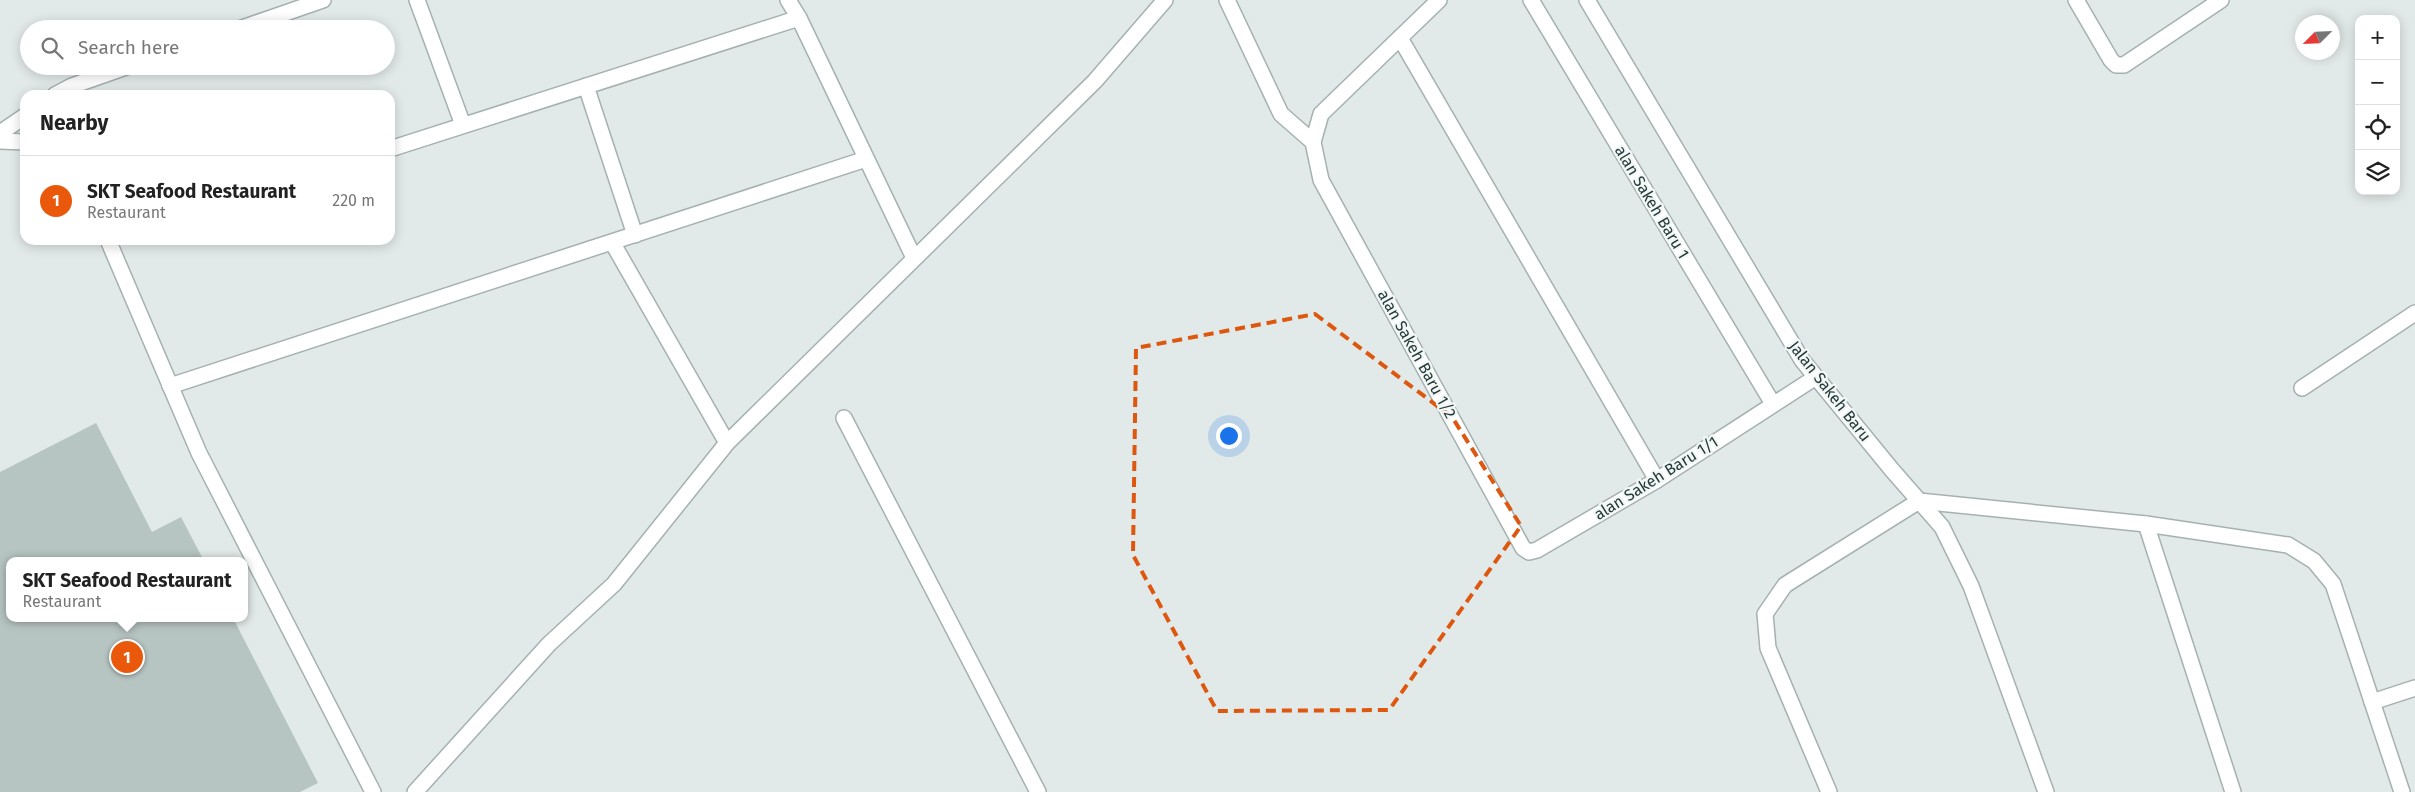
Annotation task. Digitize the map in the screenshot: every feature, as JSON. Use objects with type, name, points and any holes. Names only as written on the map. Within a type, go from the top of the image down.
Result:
[{"type":"street","points":[[265,20],[324,0]]},
{"type":"street","points":[[417,0],[463,125]]},
{"type":"street","points":[[788,0],[799,18],[914,258]]},
{"type":"street","points":[[415,792],[549,644],[614,584],[726,444],[1095,81],[1165,0]]},
{"type":"street","points":[[1227,0],[1281,114],[1313,142],[1320,114],[1439,0]]},
{"type":"street","name":"alan Sakeh Baru 1","points":[[1531,0],[1773,404]]},
{"type":"street","name":"Jalan Sakeh Baru","points":[[1587,0],[1802,360],[1942,527],[1971,586],[2046,792]]},
{"type":"street","points":[[2076,0],[2111,60],[2116,65],[2124,65],[2221,0]]},
{"type":"street","points":[[395,147],[799,18]]},
{"type":"street","points":[[1400,38],[1657,480]]},
{"type":"street","points":[[64,90],[103,75]]},
{"type":"street","points":[[586,86],[635,235]]},
{"type":"street","points":[[0,133],[20,119]]},
{"type":"street","points":[[0,141],[20,142]]},
{"type":"street","name":"alan Sakeh Baru 1/2","points":[[1313,142],[1321,180],[1523,548],[1529,552],[1537,550]]},
{"type":"street","points":[[170,386],[866,159]]},
{"type":"street","points":[[612,242],[726,444]]},
{"type":"street","points":[[111,245],[198,453],[373,792]]},
{"type":"street","points":[[2302,388],[2415,313]]},
{"type":"street","name":"alan Sakeh Baru 1/1","points":[[1537,550],[1657,480],[1816,377]]},
{"type":"street","points":[[844,418],[1038,792]]},
{"type":"street","points":[[1829,792],[1768,648],[1765,614],[1785,585],[1919,501],[2146,524],[2288,545],[2314,561],[2333,584],[2402,792]]},
{"type":"street","points":[[2146,524],[2233,792]]},
{"type":"street","points":[[2372,702],[2415,688]]},
{"type":"highlighted area","points":[[1315,314],[1452,417],[1521,526],[1389,710],[1217,711],[1133,555],[1136,348]]},
{"type":"building","points":[[96,423],[152,532],[181,517],[202,557],[6,557],[6,622],[235,622],[318,783],[300,792],[0,792],[0,472]]},
{"type":"place","name":"SKT Seafood Restaurant","points":[[127,657]]}]
